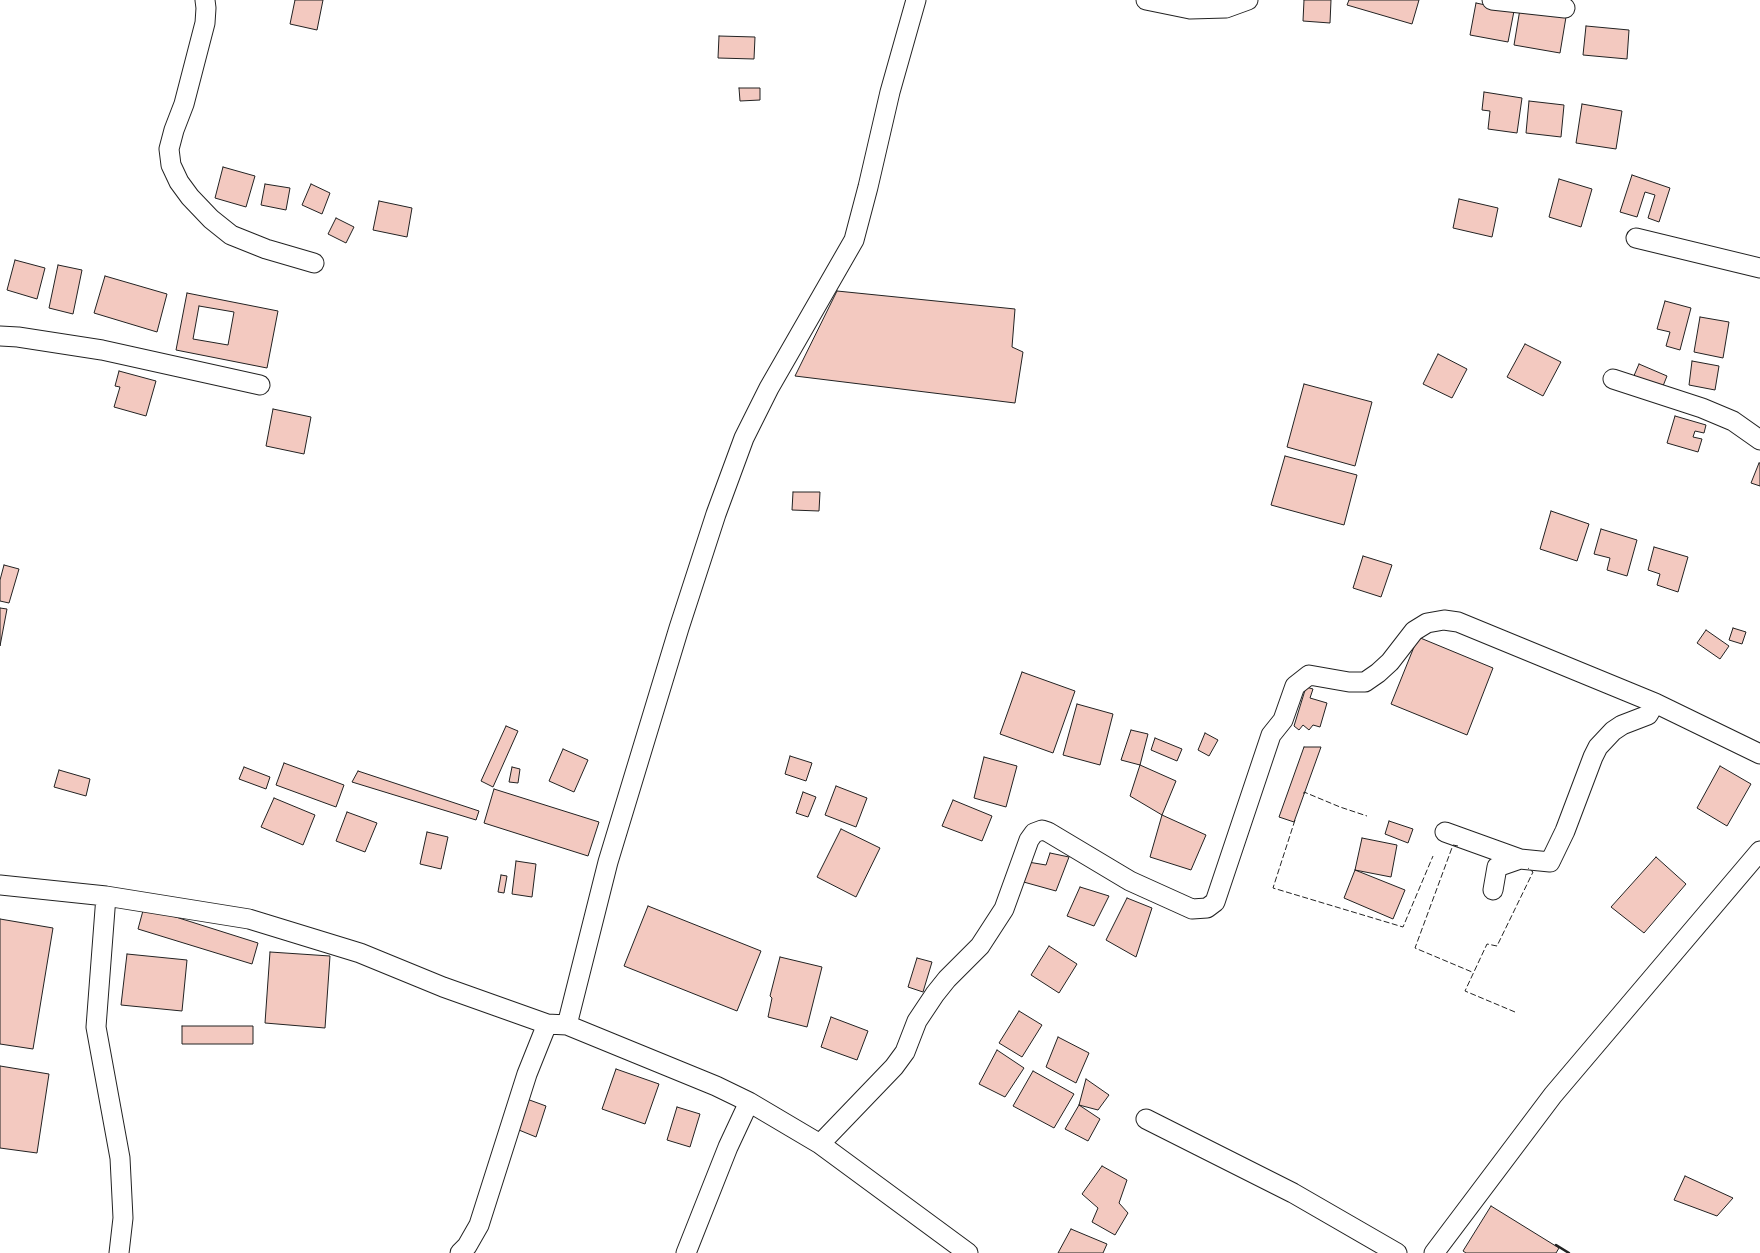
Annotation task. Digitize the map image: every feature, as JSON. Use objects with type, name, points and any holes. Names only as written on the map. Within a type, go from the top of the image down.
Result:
[{"type":"street","points":[[205,0],[205,23],[184,104],[169,149],[171,165],[190,197],[211,219],[232,235],[266,249],[314,263]]},
{"type":"street","points":[[567,1025],[608,862],[679,628],[716,514],[744,438],[768,388],[854,240],[890,92],[916,0]]},
{"type":"street","points":[[1146,0],[1190,9],[1226,8],[1248,0]]},
{"type":"street","points":[[1492,0],[1565,8]]},
{"type":"street","points":[[1636,238],[1760,268]]},
{"type":"street","points":[[0,336],[102,350],[260,385]]},
{"type":"street","points":[[1613,379],[1702,408],[1733,421],[1760,440]]},
{"type":"street","points":[[820,1144],[894,1067],[905,1052],[917,1020],[935,994],[980,946],[1004,908],[1029,840],[1034,833],[1042,830],[1048,832],[1130,881],[1192,909],[1207,908],[1215,902],[1271,735],[1284,720],[1295,686],[1309,675],[1349,682],[1365,682],[1390,662],[1414,631],[1427,623],[1444,620],[1458,622],[1656,703],[1760,754]]},
{"type":"street","points":[[1445,832],[1520,859],[1550,862],[1565,831],[1598,747],[1613,731],[1622,725],[1648,715],[1656,703]]},
{"type":"street","points":[[1434,1253],[1553,1095],[1760,851]]},
{"type":"street","points":[[1493,890],[1497,867],[1520,859]]},
{"type":"street","points":[[0,885],[106,896],[249,919],[360,953],[444,987],[547,1024],[567,1025],[716,1086],[750,1102],[820,1144],[968,1253]]},
{"type":"street","points":[[106,896],[96,1027],[120,1158],[123,1218],[119,1253]]},
{"type":"street","points":[[460,1253],[467,1246],[479,1225],[527,1074],[547,1024]]},
{"type":"street","points":[[686,1253],[724,1154],[750,1102]]},
{"type":"street","points":[[1146,1119],[1294,1193],[1397,1253]]},
{"type":"building","points":[[295,0],[323,0],[317,30],[290,24]]},
{"type":"building","points":[[1304,0],[1331,0],[1330,23],[1303,21]]},
{"type":"building","points":[[1349,0],[1419,0],[1412,24],[1347,5]]},
{"type":"building","points":[[1476,3],[1514,11],[1508,42],[1470,35]]},
{"type":"building","points":[[1520,9],[1566,17],[1560,53],[1514,45]]},
{"type":"building","points":[[1586,26],[1629,30],[1627,59],[1583,55]]},
{"type":"building","points":[[719,36],[755,37],[754,59],[718,58]]},
{"type":"building","points":[[739,88],[760,88],[760,100],[740,101]]},
{"type":"building","points":[[1484,92],[1522,98],[1517,133],[1488,129],[1490,111],[1482,110]]},
{"type":"building","points":[[1529,101],[1564,105],[1561,137],[1526,133]]},
{"type":"building","points":[[1582,104],[1622,111],[1616,149],[1576,143]]},
{"type":"building","points":[[223,167],[255,176],[246,207],[215,198]]},
{"type":"building","points":[[1632,175],[1670,188],[1659,222],[1648,218],[1655,195],[1645,192],[1637,217],[1620,212]]},
{"type":"building","points":[[1559,179],[1592,189],[1581,227],[1549,217]]},
{"type":"building","points":[[265,184],[290,188],[286,210],[261,205]]},
{"type":"building","points":[[311,184],[330,193],[322,214],[302,205]]},
{"type":"building","points":[[1459,199],[1498,208],[1492,237],[1453,228]]},
{"type":"building","points":[[379,201],[412,208],[407,237],[373,230]]},
{"type":"building","points":[[336,218],[354,227],[346,243],[328,234]]},
{"type":"building","points":[[15,260],[45,268],[37,299],[7,290]]},
{"type":"building","points":[[58,265],[82,270],[73,314],[49,308]]},
{"type":"building","points":[[105,276],[167,294],[157,332],[94,313]]},
{"type":"building","points":[[837,291],[1015,309],[1012,347],[1023,352],[1015,403],[795,376]]},
{"type":"building","points":[[187,293],[278,311],[267,368],[176,350]]},
{"type":"building","points":[[1665,301],[1691,308],[1680,350],[1666,346],[1670,332],[1657,329]]},
{"type":"building","points":[[199,306],[234,312],[228,345],[193,339]]},
{"type":"building","points":[[1700,317],[1729,322],[1723,358],[1694,352]]},
{"type":"building","points":[[1525,344],[1561,362],[1543,396],[1507,377]]},
{"type":"building","points":[[1438,354],[1467,369],[1452,398],[1423,384]]},
{"type":"building","points":[[1692,361],[1719,366],[1715,390],[1689,385]]},
{"type":"building","points":[[1639,364],[1667,376],[1661,391],[1633,378]]},
{"type":"building","points":[[119,371],[156,381],[146,416],[114,407],[120,387],[115,386]]},
{"type":"building","points":[[1304,384],[1372,402],[1355,466],[1287,447]]},
{"type":"building","points":[[273,409],[311,417],[304,454],[266,446]]},
{"type":"building","points":[[1675,416],[1706,425],[1704,433],[1695,431],[1693,437],[1702,439],[1698,452],[1667,443]]},
{"type":"building","points":[[1285,456],[1357,475],[1344,525],[1271,505]]},
{"type":"building","points":[[1760,463],[1760,486],[1751,483]]},
{"type":"building","points":[[793,492],[820,492],[819,511],[792,510]]},
{"type":"building","points":[[1551,511],[1589,524],[1577,561],[1540,549]]},
{"type":"building","points":[[1601,529],[1637,540],[1627,576],[1607,570],[1610,558],[1594,554]]},
{"type":"building","points":[[1654,547],[1688,557],[1678,592],[1657,585],[1660,574],[1648,570]]},
{"type":"building","points":[[1363,556],[1392,565],[1381,597],[1353,588]]},
{"type":"building","points":[[4,565],[19,569],[9,603],[0,601],[0,580]]},
{"type":"building","points":[[0,608],[7,609],[0,646]]},
{"type":"building","points":[[1733,628],[1746,632],[1742,644],[1729,640]]},
{"type":"building","points":[[1706,630],[1729,646],[1720,659],[1697,643]]},
{"type":"building","points":[[1418,637],[1493,668],[1467,735],[1391,704]]},
{"type":"building","points":[[1022,672],[1075,691],[1053,753],[1000,734]]},
{"type":"building","points":[[1306,687],[1313,689],[1310,698],[1327,703],[1320,727],[1313,725],[1309,730],[1303,725],[1299,730],[1294,726]]},
{"type":"building","points":[[1077,704],[1113,714],[1100,765],[1063,755]]},
{"type":"building","points":[[506,726],[518,731],[493,787],[481,781]]},
{"type":"building","points":[[1131,730],[1148,734],[1140,765],[1121,760]]},
{"type":"building","points":[[1205,733],[1218,740],[1209,756],[1198,750]]},
{"type":"building","points":[[1155,738],[1182,749],[1177,761],[1151,750]]},
{"type":"building","points":[[1304,747],[1321,747],[1294,822],[1279,817]]},
{"type":"building","points":[[563,749],[588,760],[574,792],[549,781]]},
{"type":"building","points":[[790,756],[812,763],[806,781],[785,774]]},
{"type":"building","points":[[984,757],[1017,766],[1006,807],[974,798]]},
{"type":"building","points":[[284,763],[344,785],[336,807],[276,785]]},
{"type":"building","points":[[1140,765],[1176,781],[1162,815],[1130,796]]},
{"type":"building","points":[[1720,766],[1751,784],[1727,826],[1697,808]]},
{"type":"building","points":[[244,767],[270,777],[266,789],[239,779]]},
{"type":"building","points":[[512,767],[520,769],[518,783],[509,782]]},
{"type":"building","points":[[59,770],[90,779],[86,796],[54,787]]},
{"type":"building","points":[[358,771],[479,811],[476,820],[352,782]]},
{"type":"building","points":[[836,786],[867,798],[856,827],[825,815]]},
{"type":"building","points":[[494,789],[599,822],[588,856],[484,823]]},
{"type":"building","points":[[803,792],[816,797],[808,817],[796,813]]},
{"type":"building","points":[[274,798],[315,815],[303,845],[261,827]]},
{"type":"building","points":[[953,800],[992,816],[982,841],[942,826]]},
{"type":"building","points":[[347,812],[377,823],[365,852],[336,841]]},
{"type":"building","points":[[1162,815],[1206,835],[1191,870],[1150,857]]},
{"type":"building","points":[[1389,821],[1413,829],[1408,843],[1385,834]]},
{"type":"building","points":[[841,829],[880,848],[856,897],[817,877]]},
{"type":"building","points":[[427,832],[448,837],[441,869],[420,864]]},
{"type":"building","points":[[1362,838],[1397,845],[1391,877],[1355,870]]},
{"type":"building","points":[[1050,853],[1069,857],[1056,891],[1020,881],[1028,862],[1046,865]]},
{"type":"building","points":[[1656,857],[1686,884],[1644,933],[1611,907]]},
{"type":"building","points":[[516,861],[536,864],[532,897],[512,894]]},
{"type":"building","points":[[1355,870],[1405,890],[1393,919],[1344,898]]},
{"type":"building","points":[[501,875],[507,876],[504,893],[498,892]]},
{"type":"building","points":[[1080,887],[1109,896],[1094,926],[1067,916]]},
{"type":"building","points":[[1127,898],[1152,908],[1136,957],[1106,940]]},
{"type":"building","points":[[648,906],[761,951],[737,1011],[624,966]]},
{"type":"building","points":[[144,907],[258,943],[252,964],[138,929]]},
{"type":"building","points":[[0,919],[53,928],[33,1049],[0,1044]]},
{"type":"building","points":[[1049,946],[1077,964],[1059,993],[1031,975]]},
{"type":"building","points":[[270,952],[330,956],[325,1028],[265,1023]]},
{"type":"building","points":[[127,954],[187,960],[182,1011],[121,1005]]},
{"type":"building","points":[[780,957],[822,967],[807,1027],[768,1017],[772,998],[770,996]]},
{"type":"building","points":[[917,958],[932,962],[923,992],[908,987]]},
{"type":"building","points":[[1019,1011],[1042,1025],[1022,1057],[999,1043]]},
{"type":"building","points":[[831,1017],[868,1031],[857,1060],[821,1047]]},
{"type":"building","points":[[182,1026],[253,1026],[253,1044],[182,1044]]},
{"type":"building","points":[[1058,1037],[1089,1053],[1076,1083],[1046,1067]]},
{"type":"building","points":[[997,1050],[1024,1068],[1005,1097],[979,1084]]},
{"type":"building","points":[[0,1066],[49,1074],[37,1153],[0,1148]]},
{"type":"building","points":[[616,1069],[659,1084],[645,1124],[602,1109]]},
{"type":"building","points":[[1033,1071],[1074,1094],[1054,1128],[1013,1106]]},
{"type":"building","points":[[1086,1079],[1109,1095],[1098,1110],[1079,1105]]},
{"type":"building","points":[[524,1098],[546,1106],[536,1137],[514,1128]]},
{"type":"building","points":[[1079,1105],[1100,1119],[1088,1141],[1065,1129]]},
{"type":"building","points":[[677,1107],[700,1114],[690,1147],[667,1140]]},
{"type":"building","points":[[1102,1166],[1127,1180],[1119,1203],[1128,1213],[1115,1235],[1092,1222],[1098,1208],[1082,1194]]},
{"type":"building","points":[[1685,1176],[1733,1198],[1717,1216],[1674,1200]]},
{"type":"building","points":[[1491,1206],[1559,1248],[1556,1253],[1466,1253],[1463,1251]]},
{"type":"building","points":[[1071,1229],[1107,1244],[1103,1253],[1058,1253]]},
{"type":"fence","points":[[1304,794],[1304,792],[1367,816]]},
{"type":"fence","points":[[1295,820],[1273,888],[1403,927],[1433,856]]},
{"type":"fence","points":[[1458,846],[1453,845],[1415,948],[1472,972]]},
{"type":"fence","points":[[1515,1012],[1465,991],[1487,944],[1497,946],[1533,872],[1528,868]]},
{"type":"wall","points":[[1556,1245],[1569,1253]]}]
